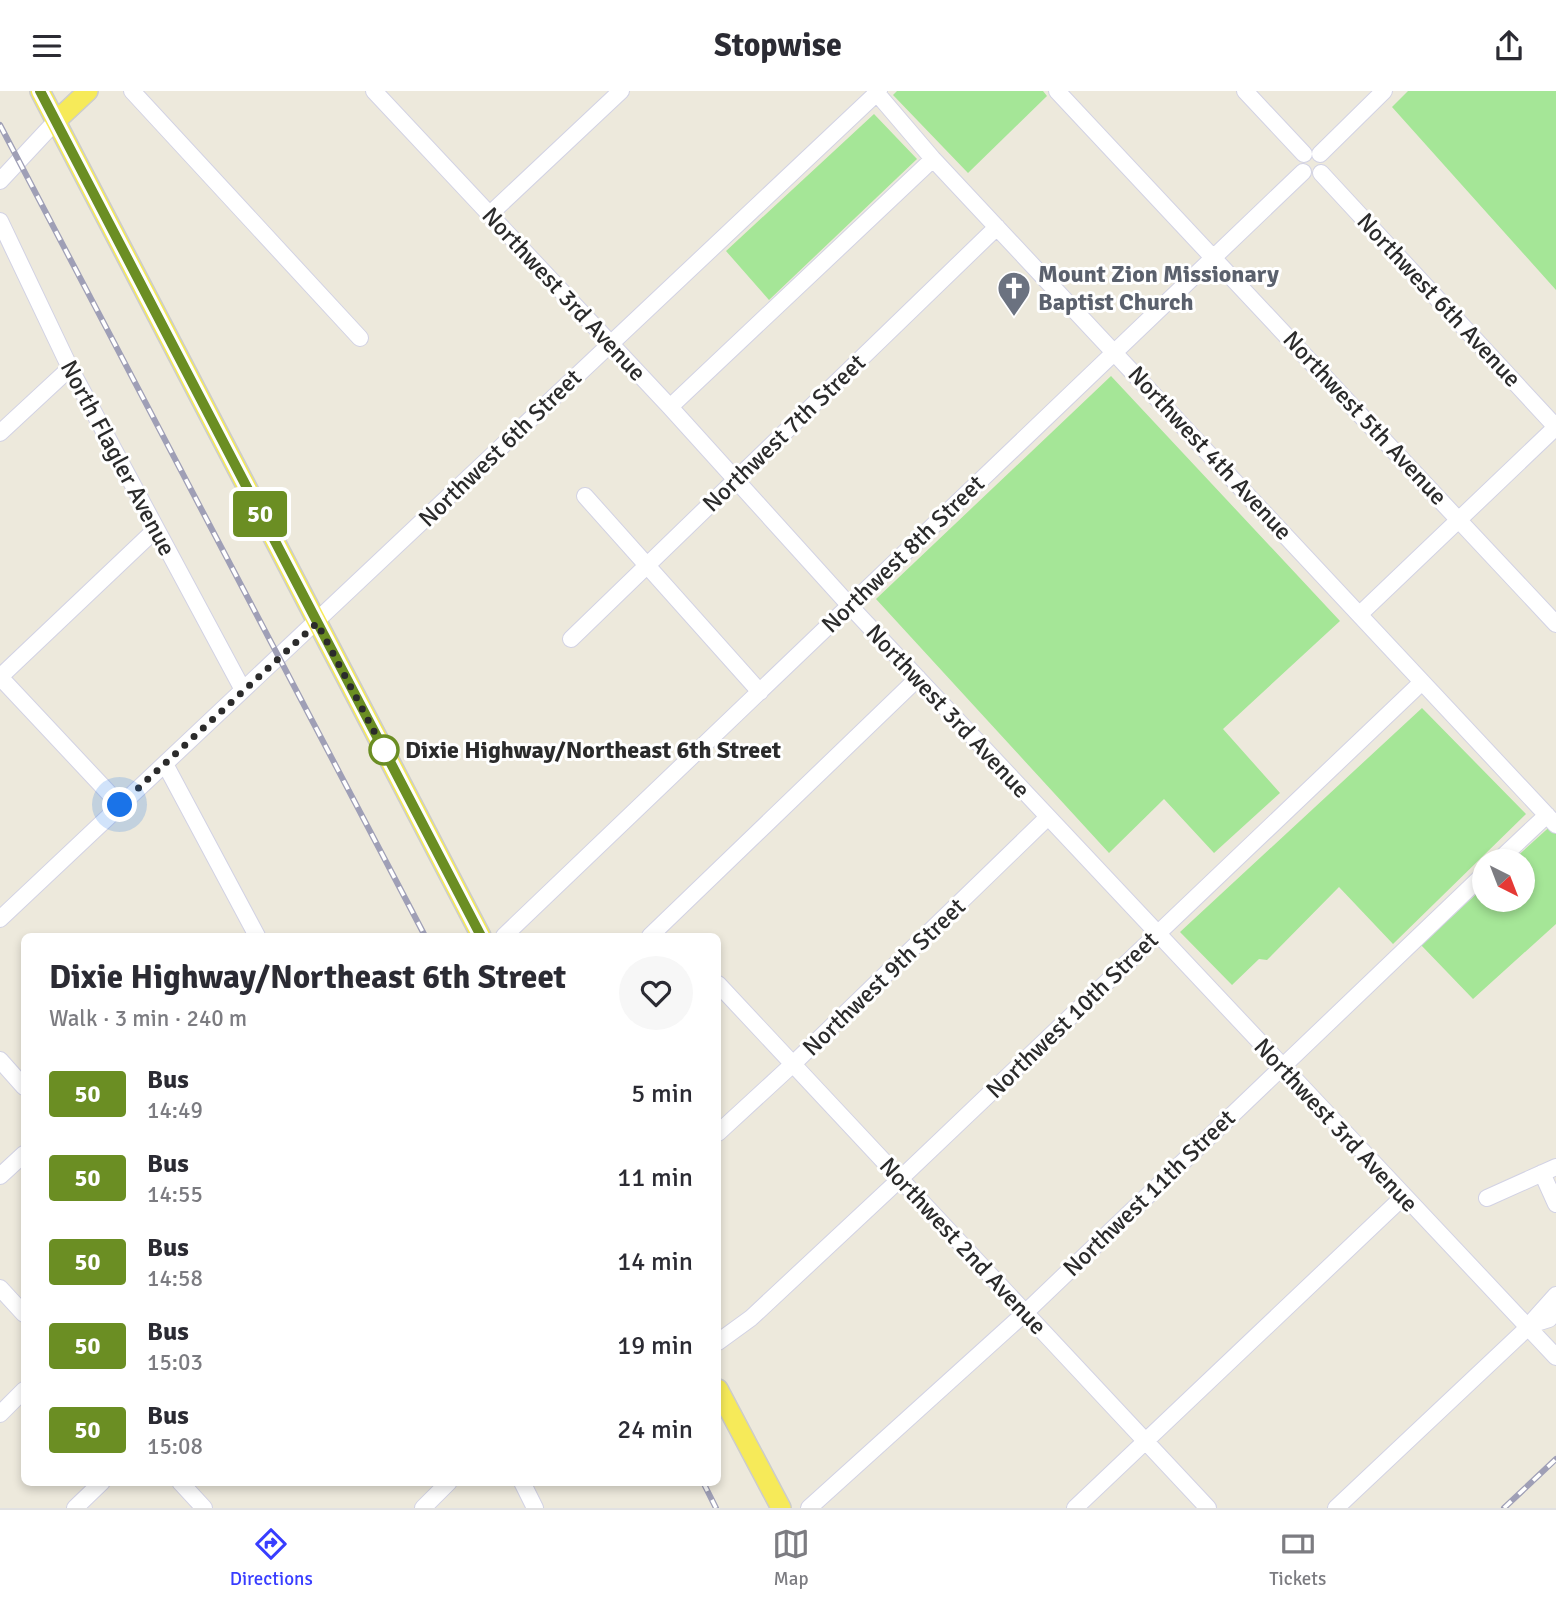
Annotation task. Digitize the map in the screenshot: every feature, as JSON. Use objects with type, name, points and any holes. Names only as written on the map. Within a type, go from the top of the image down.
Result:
[{"type":"main road","points":[[40,91],[479,933]]},
{"type":"main road","points":[[56,121],[88,91]]},
{"type":"main road","points":[[721,1395],[780,1508]]},
{"type":"street","points":[[132,91],[360,338]]},
{"type":"street","name":"Northwest 3rd Avenue","points":[[374,91],[670,407],[850,606],[1156,934],[1556,1357]]},
{"type":"street","points":[[490,214],[621,91]]},
{"type":"street","name":"Northwest 5th Avenue","points":[[1056,91],[1556,624]]},
{"type":"street","points":[[1245,91],[1312,154],[1324,161],[1321,173],[1314,176],[1303,172],[1299,165],[1312,154],[1384,91]]},
{"type":"street","name":"Northwest 4th Avenue","points":[[877,92],[933,159],[1551,820]]},
{"type":"street","name":"Northwest 6th Street","points":[[0,919],[317,623],[877,92]]},
{"type":"street","points":[[0,181],[56,121]]},
{"type":"street","points":[[670,407],[933,159]]},
{"type":"street","name":"Northwest 8th Street","points":[[507,933],[1303,172]]},
{"type":"street","name":"Northwest 6th Avenue","points":[[1321,173],[1556,427]]},
{"type":"street","name":"North Flagler Avenue","points":[[0,221],[70,368],[243,691]]},
{"type":"street","name":"Northwest 7th Street","points":[[571,639],[997,227]]},
{"type":"street","points":[[0,433],[70,368]]},
{"type":"street","points":[[1360,614],[1556,427]]},
{"type":"street","points":[[585,496],[760,692]]},
{"type":"street","points":[[120,805],[0,677],[155,530]]},
{"type":"street","points":[[661,933],[918,678]]},
{"type":"street","name":"Northwest 10th Street","points":[[721,1340],[751,1318],[900,1179],[1422,682]]},
{"type":"street","points":[[164,764],[254,933]]},
{"type":"street","name":"Northwest 9th Street","points":[[721,1130],[1048,817]]},
{"type":"street","points":[[1514,849],[1551,820]]},
{"type":"street","name":"Northwest 11th Street","points":[[809,1508],[1026,1312],[1280,1066],[1472,885]]},
{"type":"street","name":"Northwest 2nd Avenue","points":[[721,987],[1208,1508]]},
{"type":"street","points":[[0,1061],[21,1084]]},
{"type":"street","points":[[0,1177],[21,1157]]},
{"type":"street","points":[[1487,1198],[1549,1170],[1556,1204]]},
{"type":"street","points":[[1075,1508],[1404,1197]]},
{"type":"street","points":[[0,1288],[21,1311]]},
{"type":"street","points":[[1336,1508],[1556,1295]]},
{"type":"street","points":[[1527,1326],[1549,1319],[1556,1312]]},
{"type":"street","points":[[0,1414],[21,1393]]},
{"type":"street","points":[[75,1508],[98,1486]]},
{"type":"street","points":[[187,1486],[204,1508]]},
{"type":"street","points":[[423,1508],[445,1486]]},
{"type":"street","points":[[524,1486],[535,1508]]},
{"type":"green space","points":[[897,91],[1043,91],[1047,96],[968,173],[893,95]]},
{"type":"green space","points":[[1408,91],[1556,91],[1556,290],[1392,107]]},
{"type":"green space","points":[[874,114],[917,159],[769,300],[726,251]]},
{"type":"green space","points":[[1111,376],[1340,621],[1223,729],[1280,793],[1214,853],[1164,799],[1109,853],[876,599]]},
{"type":"green space","points":[[1422,708],[1526,814],[1490,849],[1472,849],[1472,867],[1393,944],[1339,887],[1267,960],[1259,959],[1232,985],[1180,932]]},
{"type":"green space","points":[[1556,821],[1556,924],[1473,999],[1421,945],[1472,898],[1472,912],[1535,912],[1535,849],[1525,849]]},
{"type":"railway","points":[[0,125],[423,933]]},
{"type":"railway","points":[[1504,1508],[1556,1459]]},
{"type":"railway","points":[[705,1486],[716,1508]]},
{"type":"bus line","name":"50","points":[[40,91],[479,933]]},
{"type":"place","name":"Mount Zion Missionary Baptist Church","points":[[1014,318]]},
{"type":"place","name":"Dixie Highway/Northeast 6th Street","points":[[384,750]]},
{"type":"route","points":[[120,805],[317,623],[386,754],[384,750]]}]
